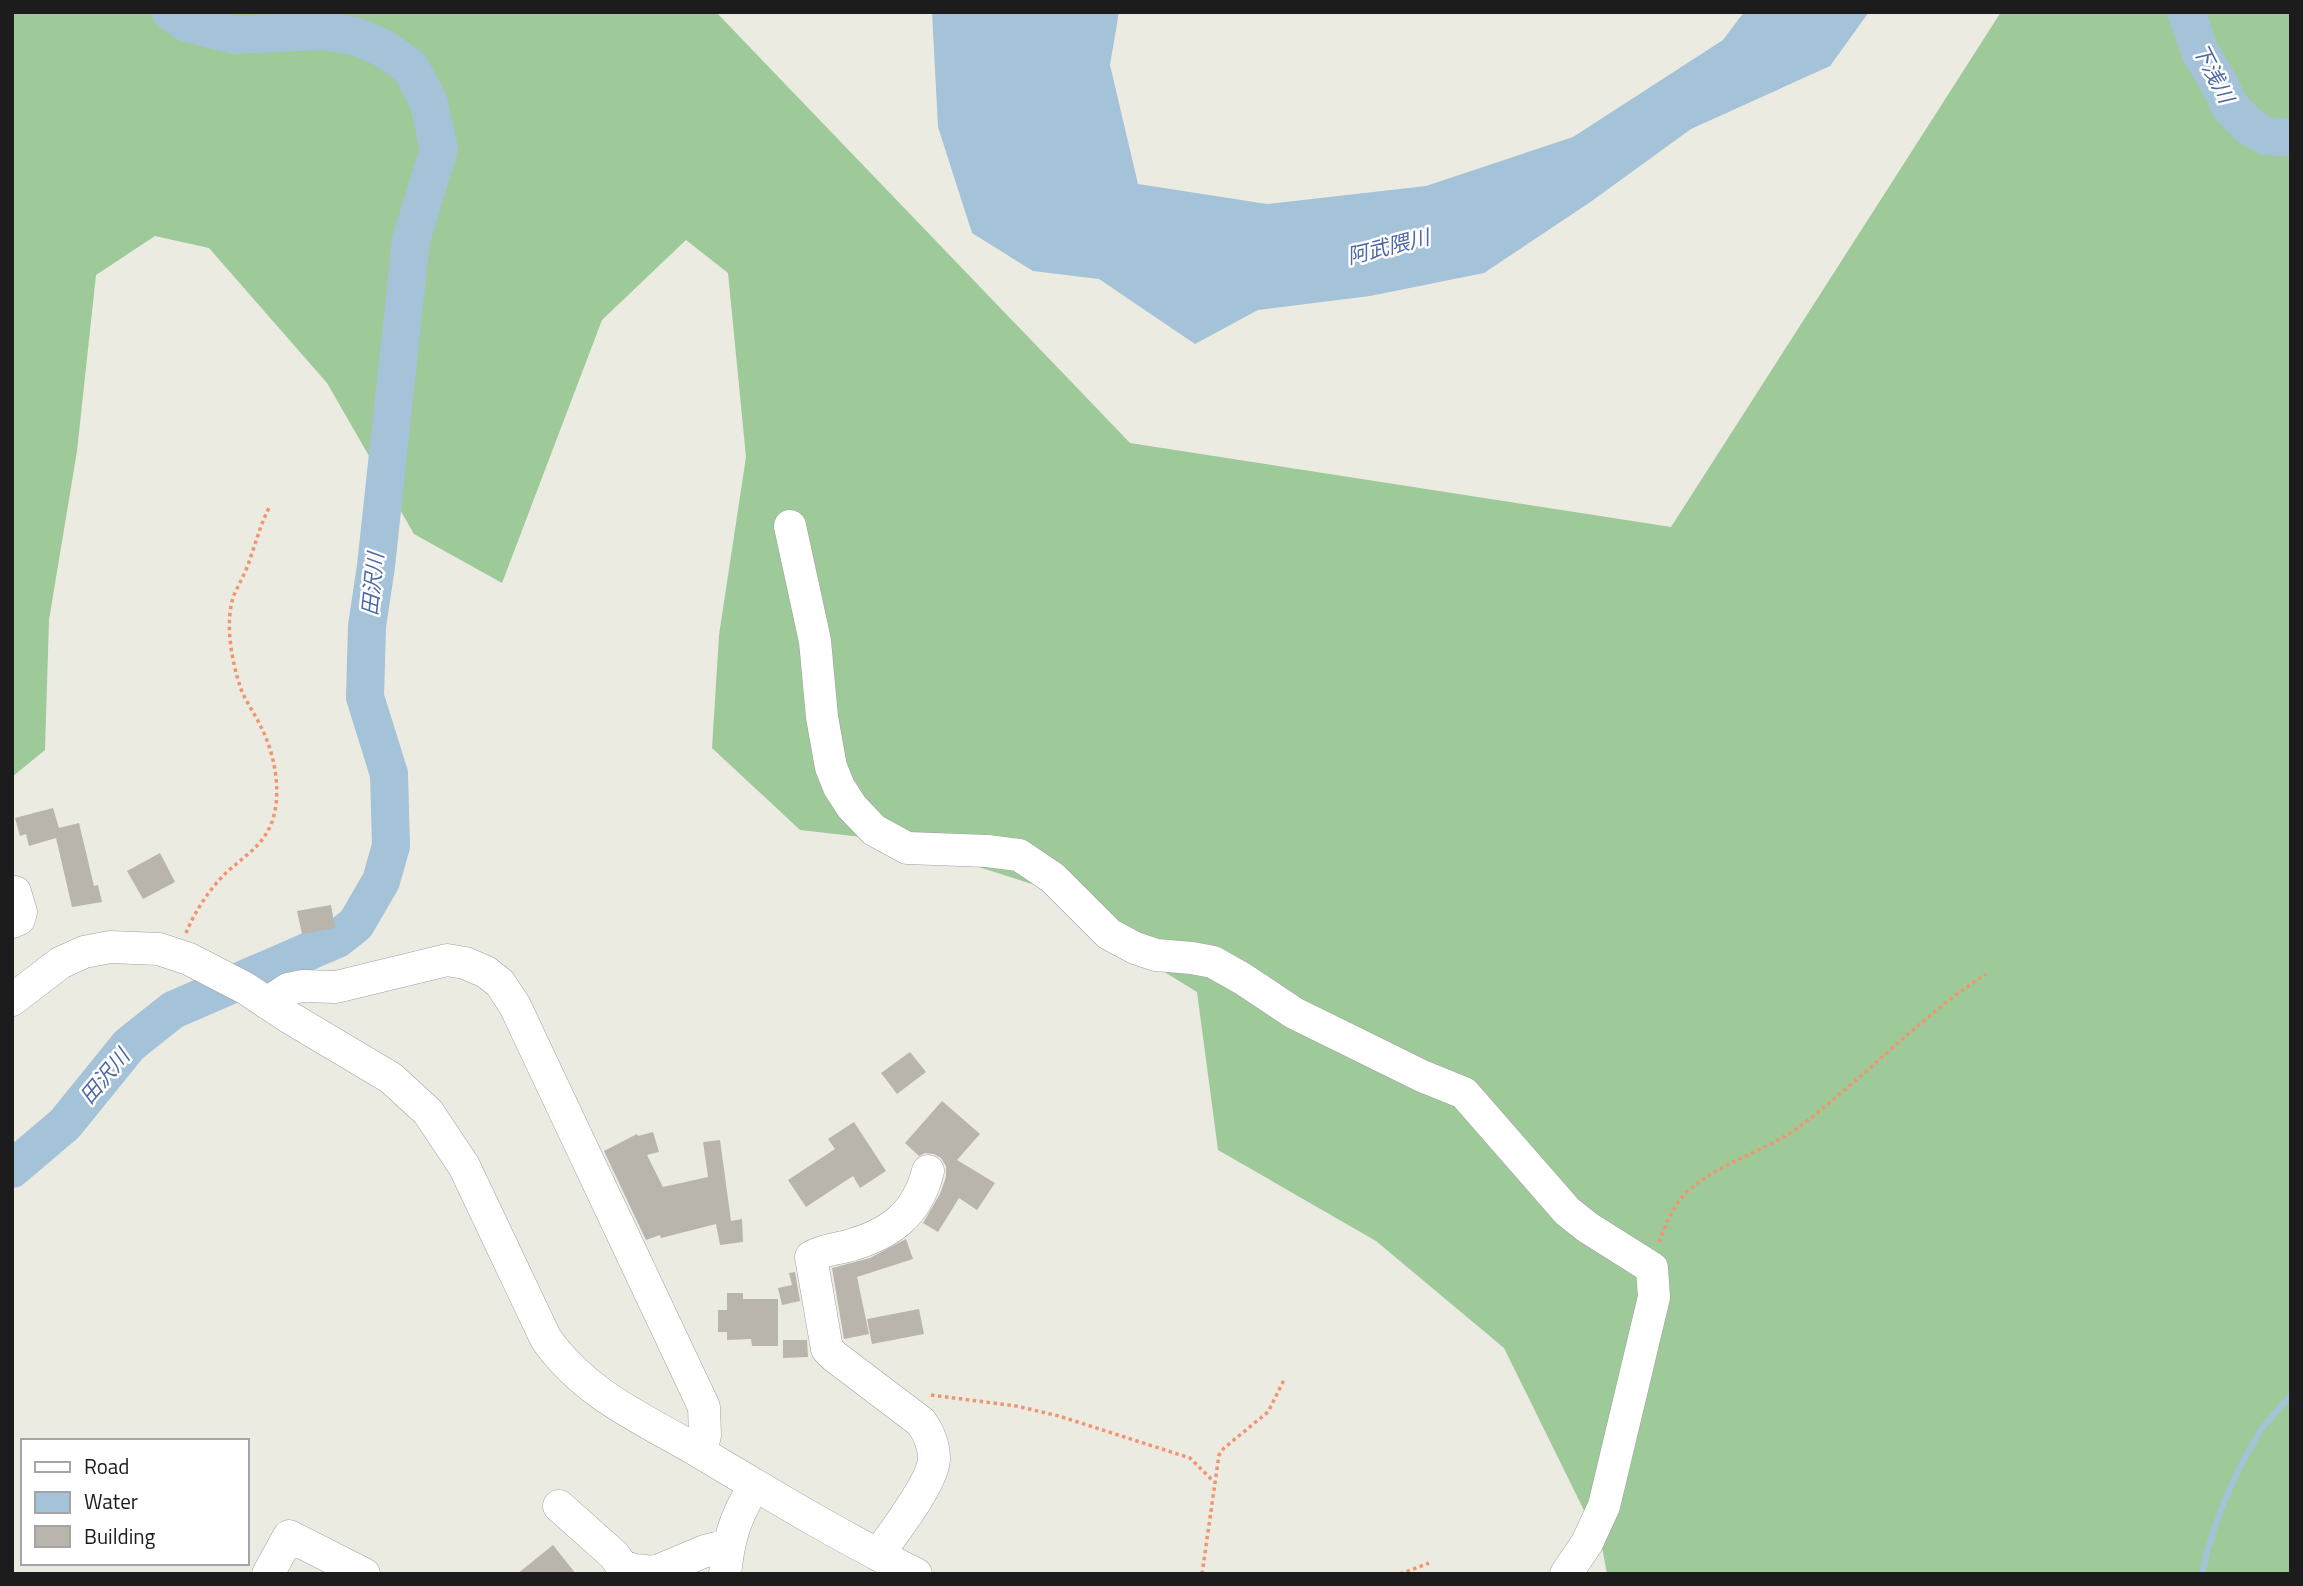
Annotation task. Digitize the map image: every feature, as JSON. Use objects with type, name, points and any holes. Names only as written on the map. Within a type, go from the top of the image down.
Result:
[{"type":"street","points":[[790,526],[815,641],[822,717],[831,767],[839,787],[852,807],[874,830],[907,848],[1019,855],[1053,878],[1109,934],[1135,948],[1156,955],[1213,962],[1244,979],[1294,1013],[1422,1076],[1464,1093],[1567,1211],[1587,1227],[1652,1268],[1654,1297],[1604,1506],[1587,1543],[1566,1574]]},
{"type":"street","points":[[12,1000],[60,963],[84,952],[133,947],[159,948],[183,957],[256,995],[391,1078],[418,1101],[444,1133],[464,1166],[521,1282],[541,1330],[556,1354],[587,1385],[754,1486],[916,1574]]},
{"type":"street","points":[[256,995],[303,986],[336,987],[447,960],[476,967],[500,983],[515,1006],[704,1407],[705,1435],[701,1453]]},
{"type":"street","points":[[878,1555],[929,1478],[934,1459],[930,1435],[921,1422],[827,1349],[811,1257],[881,1235],[899,1223],[913,1208],[925,1184],[928,1171]]},
{"type":"street","points":[[559,1506],[614,1555],[620,1570],[655,1572],[705,1551],[727,1559],[743,1504],[754,1486]]},
{"type":"street","points":[[268,1574],[289,1536],[364,1574]]},
{"type":"path","points":[[183,957],[199,906],[228,871],[261,844],[275,814],[276,778],[273,761],[263,731],[242,690],[229,626],[234,597],[270,506]]},
{"type":"path","points":[[1652,1268],[1667,1222],[1686,1193],[1728,1164],[1779,1140],[1798,1127],[1863,1076],[1938,1008],[1986,974]]},
{"type":"path","points":[[1202,1574],[1219,1455],[1223,1448],[1268,1412],[1285,1378]]},
{"type":"path","points":[[892,1401],[911,1395],[943,1395],[1016,1406],[1059,1416],[1190,1458],[1215,1483]]},
{"type":"path","points":[[1400,1574],[1429,1563]]},
{"type":"green space","points":[[12,12],[716,12],[1130,443],[1671,527],[2001,12],[2291,12],[2291,1574],[1607,1574],[1602,1547],[1504,1348],[1376,1241],[1218,1150],[1197,992],[1117,943],[1035,885],[897,841],[800,830],[712,748],[719,635],[746,457],[728,273],[686,240],[602,320],[502,583],[414,534],[327,383],[209,248],[155,236],[96,275],[77,451],[49,620],[45,750],[12,777]]},
{"type":"water","name":"阿武隈川","points":[[932,12],[1119,12],[1110,65],[1138,184],[1267,204],[1426,186],[1573,137],[1723,40],[1744,12],[1869,12],[1830,66],[1691,129],[1589,203],[1484,273],[1370,296],[1258,310],[1195,344],[1099,279],[1033,271],[972,233],[938,127]]},
{"type":"building","points":[[53,808],[59,828],[79,823],[94,886],[98,885],[102,902],[72,907],[56,838],[29,846],[26,834],[20,836],[15,818]]},
{"type":"building","points":[[160,853],[175,882],[143,899],[127,871]]},
{"type":"building","points":[[331,905],[335,928],[302,934],[297,911]]},
{"type":"building","points":[[910,1052],[926,1072],[897,1094],[881,1073]]},
{"type":"building","points":[[942,1101],[980,1134],[957,1160],[995,1183],[977,1210],[959,1198],[938,1232],[923,1223],[940,1194],[946,1177],[946,1166],[941,1158],[934,1154],[925,1153],[919,1156],[905,1143]]},
{"type":"building","points":[[854,1122],[886,1171],[860,1188],[853,1176],[806,1207],[788,1180],[835,1149],[828,1139]]},
{"type":"building","points":[[653,1132],[659,1152],[647,1155],[663,1187],[708,1177],[703,1142],[720,1140],[731,1221],[742,1219],[743,1242],[720,1245],[716,1224],[646,1240],[604,1151],[637,1134],[638,1136]]},
{"type":"building","points":[[906,1239],[913,1259],[857,1277],[869,1334],[844,1339],[832,1268],[870,1258]]},
{"type":"building","points":[[795,1272],[800,1301],[782,1305],[778,1288],[792,1285],[789,1273]]},
{"type":"building","points":[[727,1293],[743,1293],[743,1299],[778,1299],[778,1346],[752,1346],[751,1339],[727,1340],[727,1332],[718,1332],[718,1310],[727,1310]]},
{"type":"building","points":[[919,1309],[924,1334],[872,1344],[867,1319]]},
{"type":"building","points":[[783,1340],[807,1340],[808,1357],[783,1358]]},
{"type":"building","points":[[553,1545],[576,1574],[517,1574]]},
{"type":"waterway","name":"田沢川","points":[[12,1169],[65,1124],[129,1045],[173,1010],[337,939],[356,924],[381,881],[391,846],[389,774],[365,697],[367,626],[376,566],[411,240],[439,149],[428,100],[410,67],[383,48],[355,36],[321,31],[235,35],[187,23],[171,12]]},
{"type":"waterway","name":"下浅川","points":[[2186,12],[2200,52],[2230,107],[2249,126],[2266,136],[2291,138]]},
{"type":"waterway","points":[[2202,1574],[2224,1501],[2249,1449],[2291,1395]]}]
